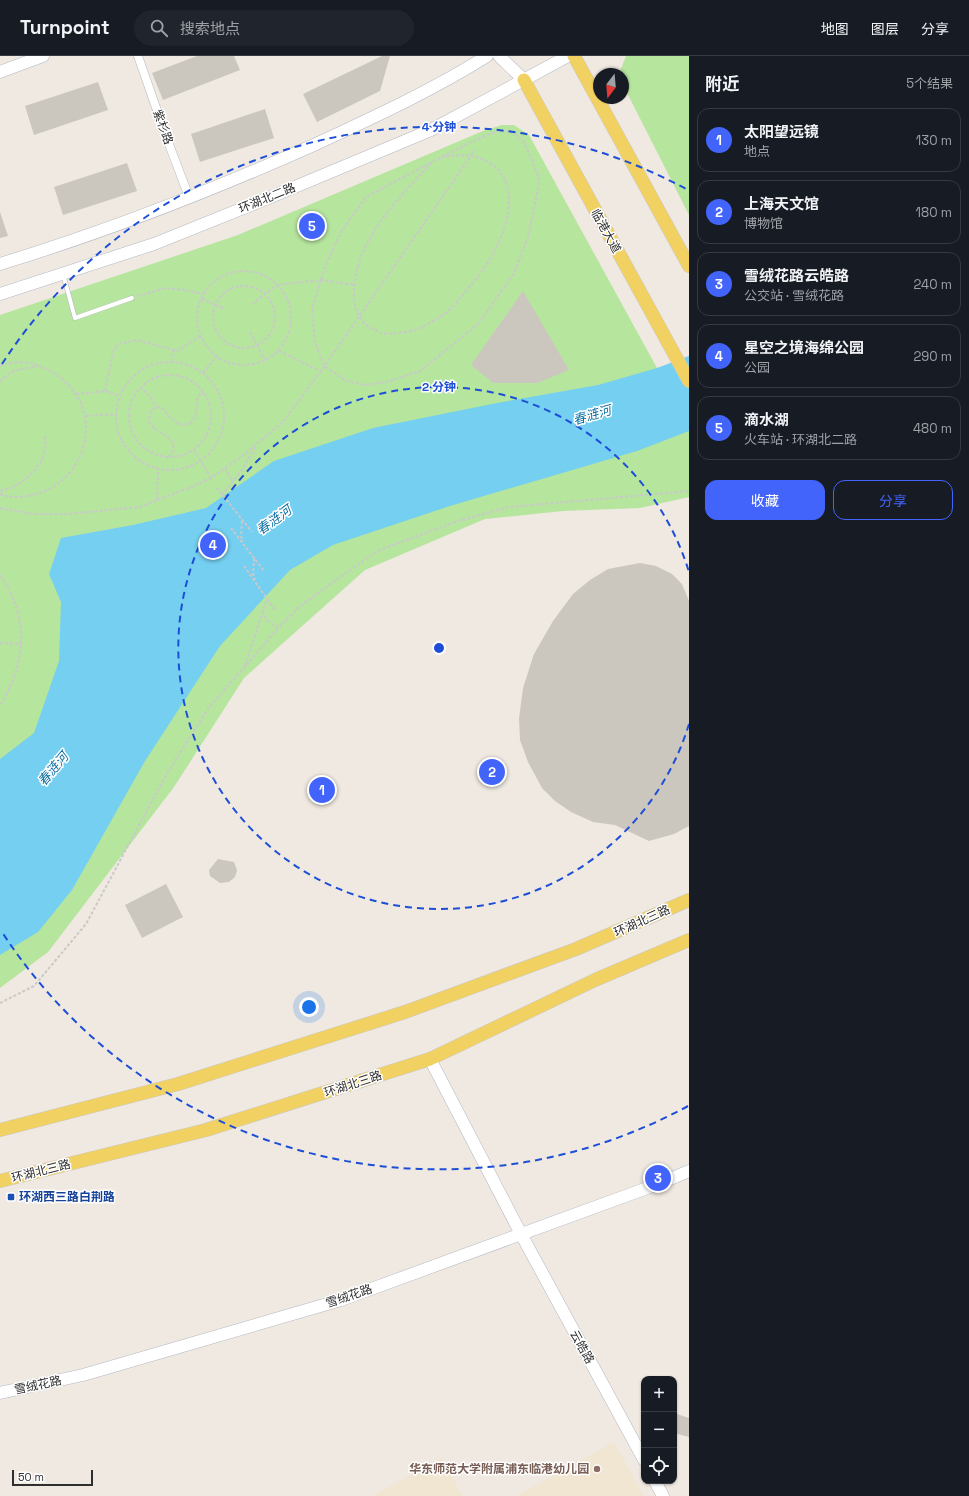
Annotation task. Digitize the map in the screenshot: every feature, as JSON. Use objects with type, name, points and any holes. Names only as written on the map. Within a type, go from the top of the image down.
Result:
[{"type":"main road","points":[[574,56],[689,266]]},
{"type":"main road","name":"临港大道","points":[[524,80],[689,381]]},
{"type":"main road","name":"环湖北三路","points":[[0,1130],[178,1084],[405,1012],[576,949],[689,900]]},
{"type":"main road","name":"环湖北三路","points":[[0,1181],[206,1130],[430,1059],[595,980],[689,940]]},
{"type":"street","points":[[0,72],[43,56]]},
{"type":"street","name":"紫杉路","points":[[138,56],[189,197]]},
{"type":"street","points":[[0,264],[138,218],[254,172],[354,126],[452,78],[487,56]]},
{"type":"street","points":[[499,56],[524,80]]},
{"type":"street","name":"环湖北二路","points":[[0,294],[162,241],[431,130],[568,56]]},
{"type":"street","name":"云皓路","points":[[430,1059],[521,1234],[641,1454]]},
{"type":"street","name":"雪绒花路","points":[[0,1392],[83,1375],[341,1300],[661,1183],[689,1170]]},
{"type":"street","points":[[657,1484],[663,1496]]},
{"type":"lane","points":[[63,274],[75,318],[132,298]]},
{"type":"path","points":[[501,130],[514,133],[524,142],[538,175],[539,184],[528,237],[513,275],[478,324],[420,371],[387,382],[364,384],[347,381],[324,366],[315,343],[312,308],[325,267],[341,232],[366,197],[441,157],[475,140],[501,130]]},
{"type":"path","points":[[0,508],[33,514],[68,514],[139,507],[211,478],[257,444],[283,422],[324,366],[475,150]]},
{"type":"path","points":[[432,162],[382,218],[363,250],[354,285],[354,304],[358,316],[366,325],[381,333],[400,332],[420,328],[446,313],[471,286],[496,248],[505,226],[510,199],[506,182],[496,167],[483,159],[471,155],[456,154],[441,157]]},
{"type":"path","points":[[242,271],[257,273],[271,279],[277,285],[282,290],[289,303],[292,319],[289,334],[282,347],[266,360],[256,364],[240,366],[225,362],[211,353],[200,336],[197,325],[198,309],[203,294],[213,282],[226,274],[242,271]]},
{"type":"path","points":[[252,304],[277,285],[321,280],[354,285]]},
{"type":"path","points":[[242,285],[252,286],[265,294],[274,307],[276,317],[274,328],[269,337],[251,348],[231,346],[222,340],[216,331],[213,322],[213,311],[223,293],[242,285]]},
{"type":"path","points":[[132,298],[166,288],[203,294]]},
{"type":"path","points":[[202,299],[224,309]]},
{"type":"path","points":[[250,332],[266,360]]},
{"type":"path","points":[[106,391],[113,352],[118,344],[137,340],[177,351],[200,336]]},
{"type":"path","points":[[172,362],[173,350]]},
{"type":"path","points":[[279,350],[320,371]]},
{"type":"path","points":[[203,373],[217,356]]},
{"type":"path","points":[[0,365],[18,362],[41,366],[61,377],[76,394],[84,416],[85,439],[78,460],[66,478],[48,490],[27,496],[6,496],[0,494]]},
{"type":"path","points":[[172,362],[192,366],[203,373],[217,389],[224,405],[225,422],[220,438],[210,454],[195,465],[177,470],[158,469],[141,462],[127,449],[118,432],[116,414],[120,396],[128,381],[142,370],[158,363],[172,362]]},
{"type":"path","points":[[0,380],[13,371],[41,366]]},
{"type":"path","points":[[164,375],[178,375],[191,380],[202,388],[204,392],[209,400],[212,414],[210,428],[204,440],[194,450],[182,456],[169,458],[155,455],[144,448],[134,438],[129,425],[128,412],[132,399],[140,387],[151,379],[164,375]]},
{"type":"path","points":[[140,387],[151,397],[156,407]]},
{"type":"path","points":[[76,394],[106,391],[120,396]]},
{"type":"path","points":[[156,407],[161,407],[170,419],[179,424],[186,425],[192,423],[198,396],[204,392]]},
{"type":"path","points":[[156,407],[148,418],[150,424],[154,428],[170,439],[174,450],[169,458]]},
{"type":"path","points":[[84,416],[116,414]]},
{"type":"path","points":[[0,490],[14,487],[32,474],[44,453],[46,439],[44,434]]},
{"type":"path","points":[[222,495],[241,471],[257,444]]},
{"type":"path","points":[[194,450],[211,478]]},
{"type":"path","points":[[225,468],[233,481]]},
{"type":"path","points":[[157,500],[158,469]]},
{"type":"path","points":[[217,488],[252,532]]},
{"type":"path","points":[[0,1003],[34,986],[86,924],[166,775],[209,707],[278,628],[300,606],[377,551],[458,521],[509,507],[689,491]]},
{"type":"path","points":[[242,520],[241,536],[244,544]]},
{"type":"path","points":[[231,528],[264,571]]},
{"type":"path","points":[[254,557],[253,574],[255,582]]},
{"type":"path","points":[[244,566],[275,610]]},
{"type":"path","points":[[0,575],[14,599],[19,617],[21,644],[21,654],[17,673],[10,690],[0,706]]},
{"type":"path","points":[[244,668],[267,599]]},
{"type":"path","points":[[262,612],[267,620],[278,628]]},
{"type":"path","points":[[0,643],[21,644]]},
{"type":"shaded area","name":"华东师范大学附属浦东临港幼儿园","points":[[614,1442],[644,1496],[517,1496]]},
{"type":"shaded area","points":[[441,1458],[463,1496],[373,1496]]},
{"type":"green space","points":[[626,56],[689,56],[689,215],[629,97],[629,68],[621,68]]},
{"type":"green space","points":[[502,125],[514,125],[529,135],[689,429],[689,497],[640,508],[563,511],[485,519],[365,570],[244,678],[174,787],[48,952],[0,988],[0,315],[238,235],[483,131]]},
{"type":"water","name":"春涟河","points":[[689,356],[689,431],[637,451],[450,506],[333,545],[290,570],[220,646],[145,761],[72,890],[38,932],[0,955],[0,759],[34,733],[59,661],[61,602],[49,574],[61,538],[133,525],[206,508],[274,461],[373,428],[497,403],[598,385],[657,368]]},
{"type":"building","points":[[197,56],[234,56],[240,70],[163,100],[152,73]]},
{"type":"building","points":[[382,56],[390,56],[380,91],[317,122],[303,94]]},
{"type":"building","points":[[98,82],[108,110],[34,135],[25,106]]},
{"type":"building","points":[[265,109],[274,138],[200,162],[191,134]]},
{"type":"building","points":[[127,163],[137,191],[63,215],[54,187]]},
{"type":"building","points":[[0,212],[8,236],[0,238]]},
{"type":"building","points":[[523,291],[569,370],[537,383],[493,383],[471,365]]},
{"type":"building","points":[[640,563],[656,566],[672,574],[682,584],[689,601],[689,826],[674,834],[649,841],[615,825],[593,822],[571,812],[555,801],[542,788],[528,762],[520,740],[519,719],[523,688],[534,654],[553,621],[573,594],[590,580],[608,569]]},
{"type":"building","points":[[320,778],[327,780],[330,785],[326,798],[320,800],[316,799],[314,794],[315,783]]},
{"type":"building","points":[[218,859],[234,862],[237,870],[235,877],[229,882],[220,883],[210,876],[209,870]]},
{"type":"building","points":[[166,884],[183,917],[142,938],[125,905]]},
{"type":"building","points":[[677,1414],[689,1418],[689,1437],[677,1434]]},
{"type":"place","name":"滴水湖","points":[[312,226]]},
{"type":"place","name":"星空之境海绵公园","points":[[213,545]]},
{"type":"place","name":"上海天文馆","points":[[492,772]]},
{"type":"place","name":"太阳望远镜","points":[[322,790]]},
{"type":"place","name":"雪绒花路云皓路","points":[[658,1178]]},
{"type":"place","name":"环湖西三路白荆路","points":[[11,1197]]},
{"type":"place","name":"华东师范大学附属浦东临港幼儿园","points":[[597,1469]]}]
